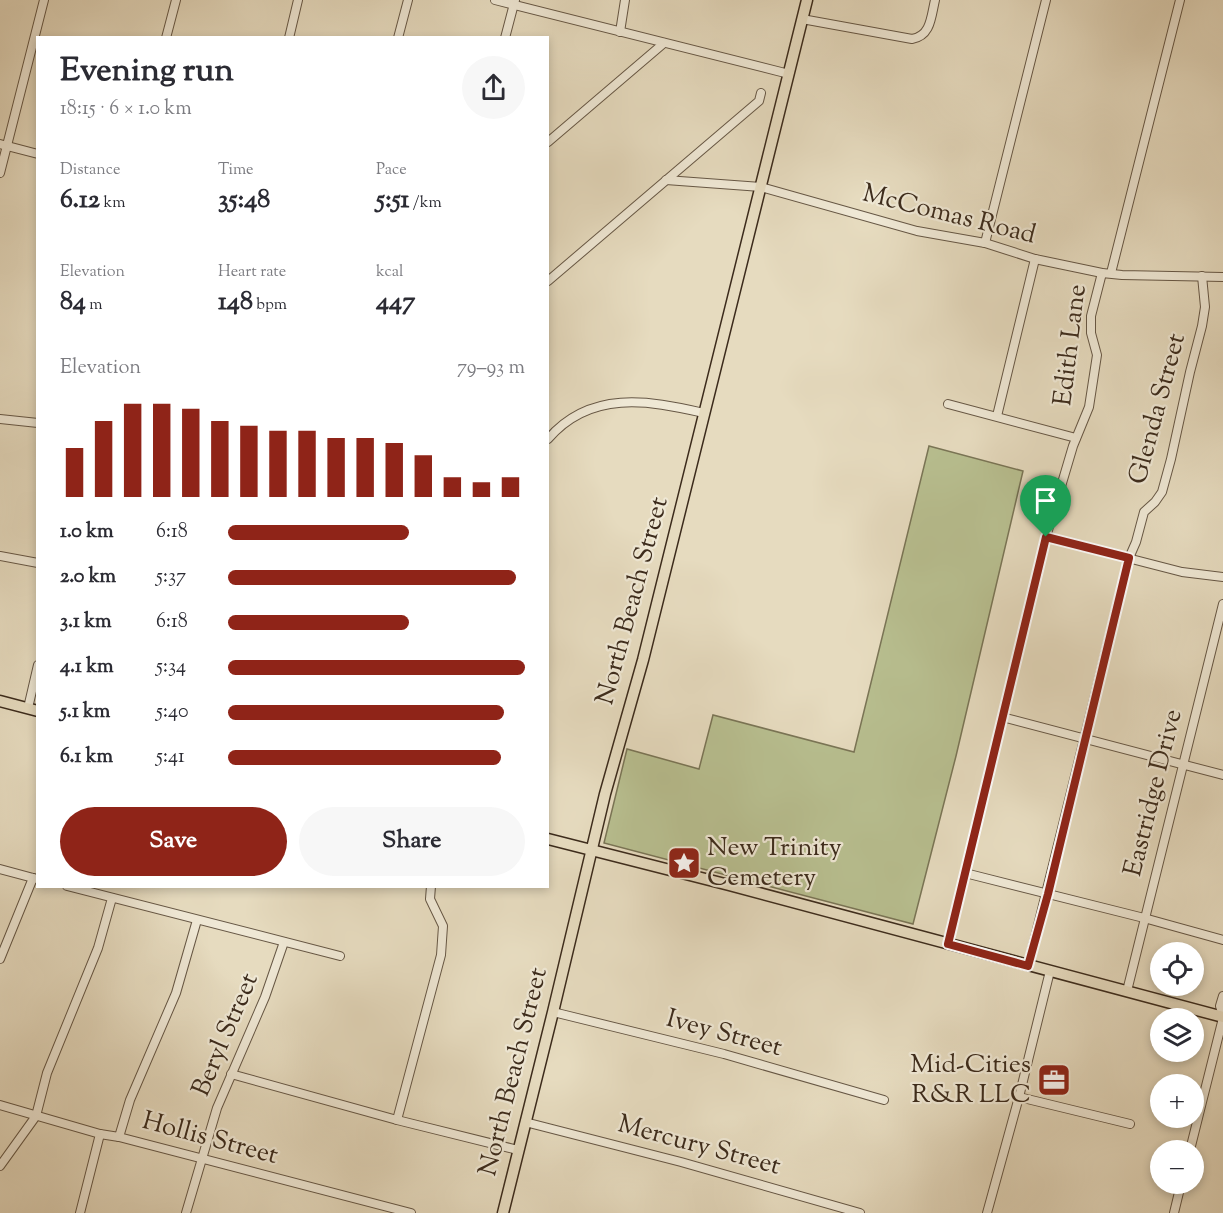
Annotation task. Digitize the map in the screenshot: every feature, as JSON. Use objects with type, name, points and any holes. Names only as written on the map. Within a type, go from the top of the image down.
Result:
[{"type":"main road","name":"North Beach Street","points":[[503,1213],[554,1012],[591,850],[617,747],[643,660],[807,0]]},
{"type":"main road","points":[[0,701],[33,710]]},
{"type":"main road","points":[[549,839],[1223,1017]]},
{"type":"street","points":[[0,173],[4,145],[44,0]]},
{"type":"street","points":[[167,36],[176,0]]},
{"type":"street","points":[[289,36],[298,0]]},
{"type":"street","points":[[399,36],[408,0]]},
{"type":"street","points":[[495,0],[514,2],[620,32],[789,74]]},
{"type":"street","points":[[620,32],[626,0]]},
{"type":"street","points":[[802,19],[912,39],[920,38],[927,32],[935,0]]},
{"type":"street","points":[[985,243],[1046,0]]},
{"type":"street","name":"Edith Lane","points":[[948,944],[1046,537],[1076,438],[1089,407],[1097,355],[1091,333],[1091,316],[1106,273],[1180,0]]},
{"type":"street","points":[[506,36],[514,2]]},
{"type":"street","points":[[549,141],[664,43]]},
{"type":"street","points":[[549,280],[759,101],[761,93]]},
{"type":"street","points":[[4,145],[36,153]]},
{"type":"street","name":"McComas Road","points":[[666,180],[761,187],[917,231],[985,243],[1035,258],[1106,273],[1223,277]]},
{"type":"street","points":[[997,416],[1035,258]]},
{"type":"street","name":"Glenda Street","points":[[1028,966],[1048,894],[1129,558],[1144,512],[1162,492],[1171,459],[1202,326],[1205,307],[1202,276]]},
{"type":"street","points":[[549,438],[563,423],[591,409],[627,401],[646,402],[704,413]]},
{"type":"street","points":[[948,404],[1076,438]]},
{"type":"street","points":[[0,419],[36,423]]},
{"type":"street","points":[[1046,537],[1182,572],[1223,577]]},
{"type":"street","points":[[0,556],[36,563]]},
{"type":"street","name":"Eastridge Drive","points":[[1127,992],[1223,604]]},
{"type":"street","points":[[33,710],[36,684]]},
{"type":"street","points":[[1002,717],[1223,776]]},
{"type":"street","points":[[0,869],[35,878],[0,959]]},
{"type":"street","points":[[964,873],[1223,940]]},
{"type":"street","points":[[74,888],[340,956]]},
{"type":"street","points":[[397,1120],[441,955],[443,926],[429,899],[431,888]]},
{"type":"street","points":[[0,1166],[36,1116],[47,1073],[98,948],[112,898]]},
{"type":"street","points":[[119,1137],[130,1100],[176,993],[197,920]]},
{"type":"street","name":"Beryl Street","points":[[186,1213],[201,1159],[231,1074],[265,998],[284,942]]},
{"type":"street","points":[[987,1213],[1050,971]]},
{"type":"street","points":[[1192,1140],[1223,1017],[1220,1006],[1223,996]]},
{"type":"street","name":"Ivey Street","points":[[554,1012],[724,1054],[884,1100]]},
{"type":"street","points":[[231,1074],[397,1120],[518,1150]]},
{"type":"street","points":[[1019,1097],[1130,1124]]},
{"type":"street","name":"Hollis Street","points":[[0,1105],[100,1134],[411,1213]]},
{"type":"street","name":"Mercury Street","points":[[525,1122],[681,1162],[860,1213]]},
{"type":"street","points":[[80,1213],[100,1134]]},
{"type":"street","points":[[1174,1213],[1179,1194]]},
{"type":"green space","points":[[929,446],[1023,471],[956,756],[913,924],[604,843],[627,749],[699,769],[713,715],[854,752]]},
{"type":"place","name":"New Trinity Cemetery","points":[[684,863]]},
{"type":"place","name":"Mid-Cities R&R LLC","points":[[1054,1080]]},
{"type":"route","points":[[1046,537],[1129,558],[1048,894],[1028,966],[948,944],[1046,537]]}]
